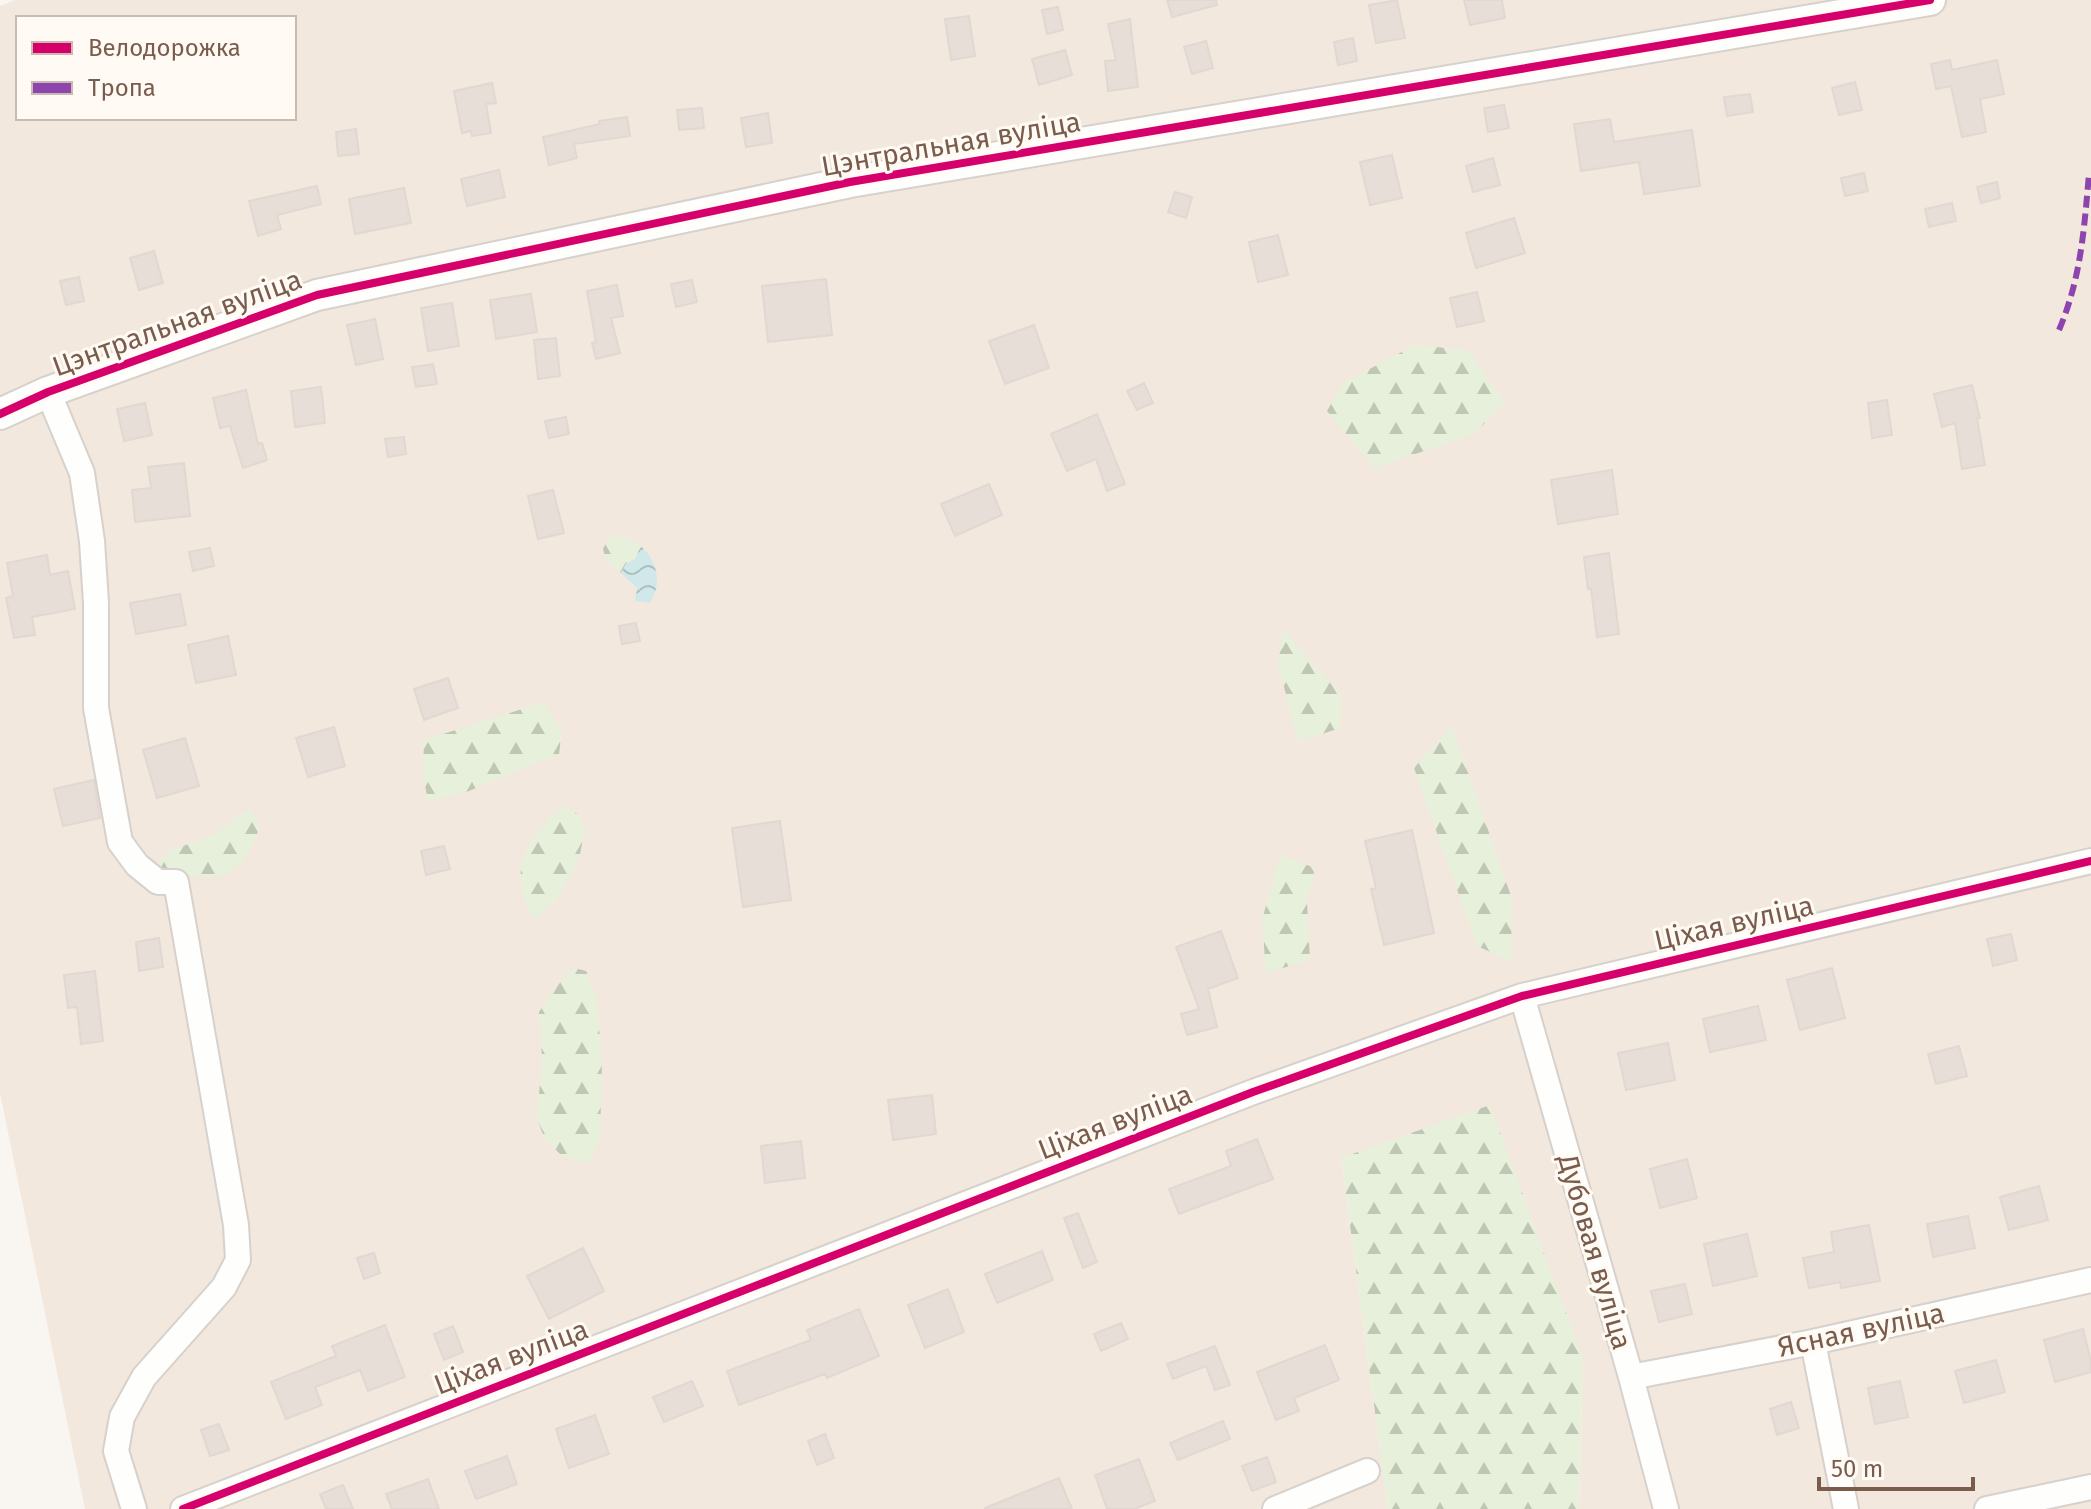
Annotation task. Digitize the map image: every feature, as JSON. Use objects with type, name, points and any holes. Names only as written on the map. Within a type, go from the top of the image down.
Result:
[{"type":"street","name":"Цэнтральная вуліца","points":[[0,414],[48,392],[317,295],[850,182],[1930,0]]},
{"type":"street","points":[[48,392],[82,473],[95,588],[96,708],[120,842],[137,865],[158,882],[176,882],[236,1225],[238,1260],[224,1287],[144,1377],[122,1417],[116,1451],[134,1509]]},
{"type":"street","name":"Ціхая вуліца","points":[[183,1509],[1223,1103],[1522,996],[2091,861]]},
{"type":"street","name":"Дубовая вуліца","points":[[1522,996],[1666,1509]]},
{"type":"street","name":"Ясная вуліца","points":[[1631,1377],[1813,1342],[2091,1280]]},
{"type":"street","points":[[1813,1342],[1846,1509]]},
{"type":"street","points":[[1275,1509],[1367,1471]]},
{"type":"street","points":[[1987,1509],[2091,1487]]},
{"type":"shaded area","points":[[15,0],[2091,0],[2091,1509],[1579,1509],[1583,1359],[1341,1158],[1388,1509],[85,1509],[0,1093],[0,6]]},
{"type":"green space","points":[[1415,345],[1467,350],[1505,402],[1474,434],[1374,468],[1327,411],[1343,383]]},
{"type":"green space","points":[[614,536],[626,537],[641,546],[635,559],[626,564],[621,573],[606,560],[603,549]]},
{"type":"green space","points":[[1283,630],[1341,695],[1340,728],[1298,742],[1278,663]]},
{"type":"green space","points":[[544,702],[562,731],[559,754],[464,793],[428,801],[423,775],[424,740]]},
{"type":"green space","points":[[1452,726],[1512,899],[1511,961],[1477,946],[1414,768]]},
{"type":"green space","points":[[250,808],[260,826],[252,846],[234,869],[212,877],[162,872],[159,861],[171,850],[212,836]]},
{"type":"green space","points":[[560,808],[571,808],[579,816],[585,830],[579,859],[556,901],[533,919],[521,885],[523,858],[537,834]]},
{"type":"green space","points":[[1280,855],[1315,868],[1307,902],[1310,960],[1266,973],[1262,920]]},
{"type":"green space","points":[[574,968],[586,971],[596,996],[602,1061],[600,1138],[590,1163],[563,1157],[545,1139],[537,1119],[542,1058],[539,1012],[555,988]]},
{"type":"green space","points":[[1490,1105],[1583,1359],[1579,1509],[1388,1509],[1341,1158]]},
{"type":"water","points":[[641,546],[651,558],[656,573],[656,588],[650,603],[635,601],[637,588],[621,573],[626,564],[635,559]]},
{"type":"building","points":[[1167,0],[1216,0],[1217,5],[1172,17]]},
{"type":"building","points":[[1397,0],[1405,38],[1376,43],[1369,5]]},
{"type":"building","points":[[1464,0],[1502,0],[1505,18],[1470,25]]},
{"type":"building","points":[[1058,7],[1063,30],[1047,34],[1042,10]]},
{"type":"building","points":[[969,16],[975,56],[951,60],[945,19]]},
{"type":"building","points":[[1130,19],[1138,87],[1108,91],[1105,61],[1116,60],[1108,24]]},
{"type":"building","points":[[1353,38],[1357,61],[1338,65],[1334,42]]},
{"type":"building","points":[[1206,41],[1213,68],[1192,74],[1184,47]]},
{"type":"building","points":[[1065,50],[1072,75],[1039,85],[1032,59]]},
{"type":"building","points":[[1950,60],[1952,70],[1997,60],[2004,94],[1980,99],[1986,132],[1962,137],[1951,86],[1936,89],[1931,64]]},
{"type":"building","points":[[1855,82],[1862,110],[1839,115],[1832,88]]},
{"type":"building","points":[[492,83],[496,103],[486,104],[491,133],[472,136],[471,131],[462,133],[454,91]]},
{"type":"building","points":[[1750,94],[1753,112],[1727,116],[1724,97]]},
{"type":"building","points":[[1504,105],[1509,128],[1488,132],[1484,108]]},
{"type":"building","points":[[702,108],[704,128],[679,130],[677,110]]},
{"type":"building","points":[[768,113],[772,143],[746,147],[741,118]]},
{"type":"building","points":[[627,117],[630,136],[574,144],[577,158],[549,165],[543,137],[600,124],[599,121]]},
{"type":"building","points":[[1610,119],[1614,142],[1692,130],[1700,186],[1644,194],[1639,162],[1581,171],[1574,124]]},
{"type":"building","points":[[356,129],[359,154],[338,156],[336,132]]},
{"type":"building","points":[[1392,155],[1402,198],[1370,205],[1360,162]]},
{"type":"building","points":[[1493,158],[1500,185],[1473,192],[1466,166]]},
{"type":"building","points":[[499,170],[505,197],[467,206],[461,179]]},
{"type":"building","points":[[1864,173],[1868,191],[1845,196],[1841,178]]},
{"type":"building","points":[[1997,182],[2000,198],[1981,203],[1977,187]]},
{"type":"building","points":[[317,186],[321,204],[277,215],[281,229],[258,236],[249,201]]},
{"type":"building","points":[[404,188],[411,223],[355,234],[349,199]]},
{"type":"building","points":[[1175,192],[1192,197],[1186,218],[1168,212]]},
{"type":"building","points":[[1952,203],[1956,221],[1929,227],[1925,209]]},
{"type":"building","points":[[1514,218],[1525,253],[1476,268],[1466,233]]},
{"type":"building","points":[[1278,235],[1288,275],[1258,282],[1249,242]]},
{"type":"building","points":[[154,251],[163,283],[139,290],[130,258]]},
{"type":"building","points":[[79,277],[84,301],[66,305],[60,281]]},
{"type":"building","points":[[826,279],[832,335],[768,342],[762,286]]},
{"type":"building","points":[[692,280],[697,302],[676,307],[671,284]]},
{"type":"building","points":[[617,285],[623,316],[611,318],[620,353],[596,359],[587,291]]},
{"type":"building","points":[[1477,292],[1484,321],[1457,327],[1450,298]]},
{"type":"building","points":[[531,294],[537,332],[496,339],[490,300]]},
{"type":"building","points":[[452,303],[459,346],[428,351],[421,308]]},
{"type":"building","points":[[375,319],[383,359],[356,365],[347,325]]},
{"type":"building","points":[[1034,325],[1049,368],[1005,384],[989,341]]},
{"type":"building","points":[[556,338],[560,376],[538,379],[534,340]]},
{"type":"building","points":[[433,364],[437,384],[416,387],[412,367]]},
{"type":"building","points":[[1144,383],[1153,403],[1137,410],[1127,391]]},
{"type":"building","points":[[1972,385],[1980,418],[1977,418],[1985,465],[1962,469],[1955,423],[1942,427],[1934,394]]},
{"type":"building","points":[[321,387],[325,423],[295,427],[291,391]]},
{"type":"building","points":[[246,390],[258,444],[262,443],[267,460],[243,468],[230,426],[220,428],[213,398]]},
{"type":"building","points":[[1887,400],[1892,435],[1872,438],[1868,403]]},
{"type":"building","points":[[145,403],[152,435],[124,441],[117,409]]},
{"type":"building","points":[[1097,414],[1125,484],[1107,491],[1096,459],[1067,471],[1051,434]]},
{"type":"building","points":[[566,417],[569,434],[549,438],[545,421]]},
{"type":"building","points":[[404,437],[406,454],[388,457],[385,439]]},
{"type":"building","points":[[184,463],[190,516],[135,522],[132,490],[151,488],[148,467]]},
{"type":"building","points":[[1612,470],[1618,514],[1558,524],[1551,480]]},
{"type":"building","points":[[989,484],[1002,515],[955,536],[941,504]]},
{"type":"building","points":[[553,490],[564,533],[538,539],[528,496]]},
{"type":"building","points":[[210,548],[214,566],[193,571],[189,552]]},
{"type":"building","points":[[1609,553],[1619,634],[1597,637],[1584,557]]},
{"type":"building","points":[[47,555],[50,575],[68,571],[75,609],[32,617],[35,635],[14,638],[6,598],[13,596],[7,563]]},
{"type":"building","points":[[180,594],[186,625],[136,634],[130,603]]},
{"type":"building","points":[[636,623],[640,641],[622,644],[619,626]]},
{"type":"building","points":[[228,636],[236,675],[196,683],[188,645]]},
{"type":"building","points":[[448,678],[458,708],[424,720],[414,689]]},
{"type":"building","points":[[334,727],[345,766],[308,777],[296,738]]},
{"type":"building","points":[[185,738],[199,786],[157,798],[143,750]]},
{"type":"building","points":[[94,780],[100,818],[63,826],[54,789]]},
{"type":"building","points":[[780,821],[791,900],[743,907],[732,828]]},
{"type":"building","points":[[1412,830],[1434,933],[1384,945],[1371,889],[1376,888],[1365,841]]},
{"type":"building","points":[[444,846],[450,869],[426,875],[421,851]]},
{"type":"building","points":[[1221,931],[1238,978],[1208,989],[1217,1027],[1187,1035],[1181,1014],[1199,1009],[1176,947]]},
{"type":"building","points":[[2011,934],[2017,960],[1993,966],[1987,939]]},
{"type":"building","points":[[159,938],[163,967],[139,971],[136,942]]},
{"type":"building","points":[[1832,968],[1845,1018],[1800,1030],[1787,980]]},
{"type":"building","points":[[95,971],[103,1041],[81,1044],[77,1007],[68,1008],[64,975]]},
{"type":"building","points":[[1758,1006],[1766,1040],[1710,1052],[1703,1019]]},
{"type":"building","points":[[1668,1043],[1675,1080],[1626,1090],[1618,1053]]},
{"type":"building","points":[[1959,1046],[1967,1076],[1936,1084],[1928,1054]]},
{"type":"building","points":[[932,1095],[936,1134],[893,1140],[888,1100]]},
{"type":"building","points":[[1257,1139],[1273,1179],[1179,1214],[1169,1189],[1231,1166],[1226,1151]]},
{"type":"building","points":[[801,1141],[805,1178],[765,1183],[761,1146]]},
{"type":"building","points":[[1687,1159],[1697,1198],[1660,1208],[1650,1169]]},
{"type":"building","points":[[2039,1186],[2048,1220],[2009,1230],[2000,1197]]},
{"type":"building","points":[[1078,1213],[1097,1262],[1083,1268],[1064,1218]]},
{"type":"building","points":[[1968,1216],[1975,1248],[1933,1257],[1927,1224]]},
{"type":"building","points":[[1869,1225],[1880,1281],[1841,1288],[1840,1282],[1809,1288],[1803,1258],[1834,1252],[1831,1232]]},
{"type":"building","points":[[1747,1234],[1757,1276],[1713,1286],[1704,1244]]},
{"type":"building","points":[[583,1248],[604,1291],[549,1319],[527,1276]]},
{"type":"building","points":[[1042,1251],[1053,1280],[997,1303],[985,1274]]},
{"type":"building","points":[[374,1253],[380,1273],[364,1279],[357,1258]]},
{"type":"building","points":[[1685,1284],[1692,1314],[1659,1322],[1651,1291]]},
{"type":"building","points":[[948,1289],[964,1332],[925,1348],[908,1305]]},
{"type":"building","points":[[859,1309],[879,1356],[827,1378],[825,1374],[739,1405],[727,1371],[811,1340],[807,1330]]},
{"type":"building","points":[[1121,1323],[1128,1339],[1101,1351],[1094,1334]]},
{"type":"building","points":[[385,1325],[405,1377],[368,1391],[360,1370],[315,1387],[322,1405],[286,1419],[271,1382],[336,1356],[332,1346]]},
{"type":"building","points":[[453,1326],[463,1352],[444,1360],[434,1334]]},
{"type":"building","points":[[2083,1329],[2091,1372],[2055,1382],[2044,1340]]},
{"type":"building","points":[[1325,1345],[1339,1380],[1294,1398],[1299,1411],[1276,1420],[1257,1372]]},
{"type":"building","points":[[1215,1346],[1230,1385],[1215,1390],[1206,1366],[1173,1379],[1167,1364]]},
{"type":"building","points":[[1996,1360],[2005,1392],[1964,1403],[1955,1371]]},
{"type":"building","points":[[692,1381],[703,1406],[664,1422],[653,1397]]},
{"type":"building","points":[[1900,1381],[1908,1417],[1875,1424],[1868,1388]]},
{"type":"building","points":[[1791,1402],[1799,1428],[1777,1435],[1770,1409]]},
{"type":"building","points":[[595,1415],[609,1454],[569,1468],[556,1429]]},
{"type":"building","points":[[1223,1421],[1230,1439],[1178,1460],[1170,1443]]},
{"type":"building","points":[[219,1424],[229,1450],[210,1456],[201,1430]]},
{"type":"building","points":[[825,1434],[834,1458],[817,1465],[808,1441]]},
{"type":"building","points":[[507,1456],[517,1484],[476,1499],[465,1471]]},
{"type":"building","points":[[1267,1457],[1276,1482],[1252,1491],[1242,1466]]},
{"type":"building","points":[[1139,1459],[1155,1501],[1134,1509],[1107,1509],[1095,1475]]},
{"type":"building","points":[[1059,1478],[1072,1509],[985,1509],[985,1508]]},
{"type":"building","points":[[428,1479],[439,1509],[392,1509],[386,1494]]},
{"type":"building","points":[[343,1485],[353,1509],[326,1509],[320,1494]]},
{"type":"marked path","points":[[2059,330],[2077,273],[2089,174]]},
{"type":"cycle path","points":[[0,414],[48,392],[317,295],[850,182],[1930,0]]},
{"type":"cycle path","points":[[183,1509],[1253,1092],[1522,996],[2091,861]]}]
